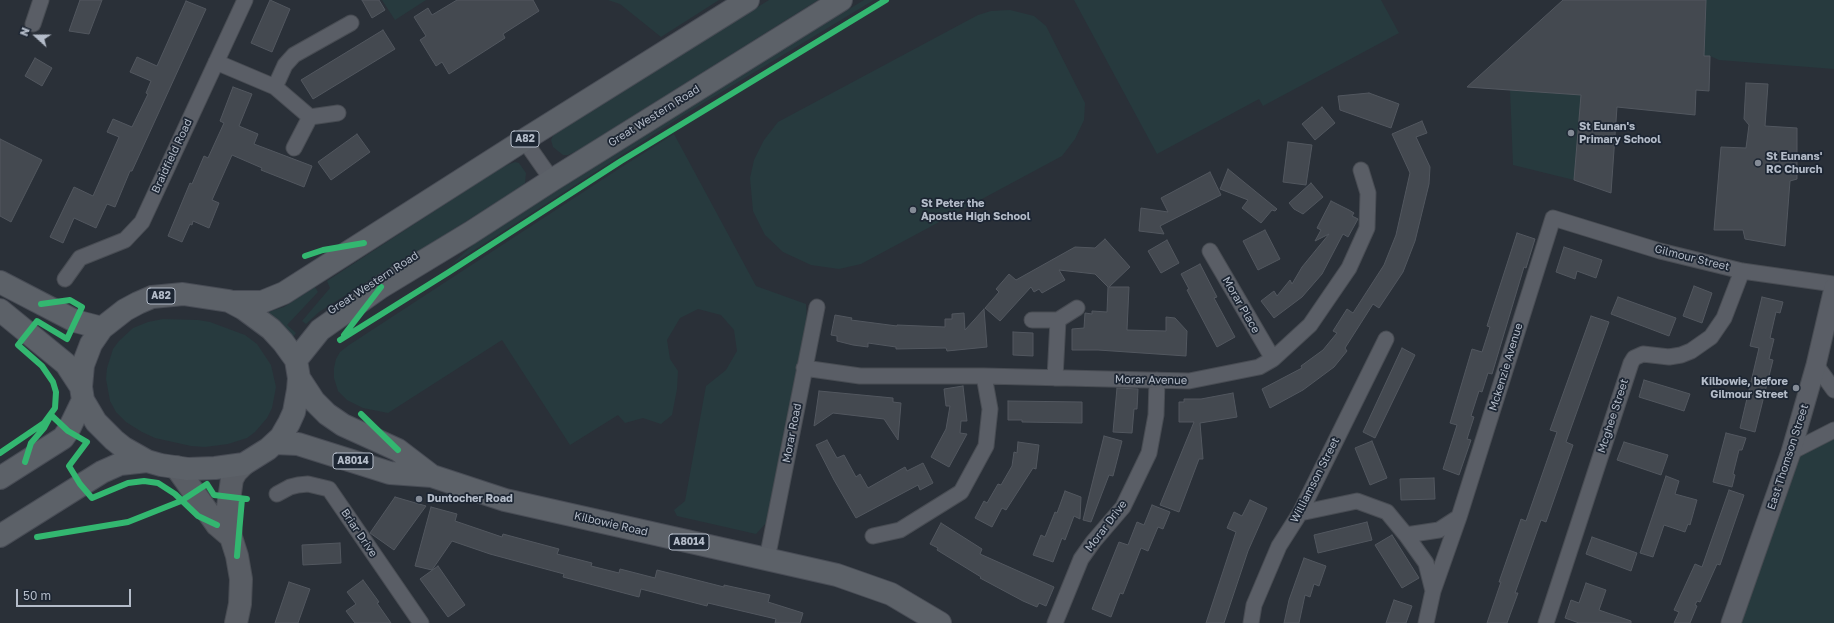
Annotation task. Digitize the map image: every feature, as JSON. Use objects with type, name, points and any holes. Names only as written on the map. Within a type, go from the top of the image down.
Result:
[{"type":"main road","name":"A82","points":[[0,478],[63,438],[68,431],[82,394],[83,365],[91,344],[102,328],[125,310],[152,297],[183,294],[229,302],[262,302],[284,293],[524,140],[748,0]]},
{"type":"main road","name":"Great Western Road","points":[[297,369],[314,335],[348,309],[841,0]]},
{"type":"main road","points":[[0,282],[75,321],[102,328]]},
{"type":"main road","name":"A82","points":[[229,302],[253,315],[271,329],[283,342],[297,369]]},
{"type":"main road","points":[[0,310],[66,364],[96,422],[124,448],[147,460],[176,467],[215,468],[244,464]]},
{"type":"main road","points":[[236,623],[240,604],[241,579],[237,556],[231,537],[228,507],[230,488],[236,472],[244,464],[260,455],[275,443],[285,430],[294,412],[297,369]]},
{"type":"main road","name":"A8014","points":[[297,369],[314,401],[327,414],[343,425],[398,450],[432,476]]},
{"type":"main road","name":"Kilbowie Road","points":[[275,443],[298,444],[390,473],[432,476],[504,500],[837,575],[892,594],[940,623]]},
{"type":"main road","points":[[0,536],[102,472],[120,464],[147,460]]},
{"type":"main road","points":[[176,467],[217,525],[231,537]]},
{"type":"street","points":[[33,24],[41,0]]},
{"type":"street","name":"Braidfield Road","points":[[65,279],[80,258],[125,240],[142,222],[245,0]]},
{"type":"street","points":[[275,87],[285,65],[294,55],[351,23]]},
{"type":"street","points":[[216,62],[275,87],[310,117],[338,113]]},
{"type":"street","points":[[294,148],[310,117]]},
{"type":"street","points":[[524,140],[552,180]]},
{"type":"street","name":"Morar Avenue","points":[[804,368],[860,376],[984,376],[1189,381],[1259,367],[1273,359],[1310,325],[1349,268],[1367,228],[1368,193],[1361,170]]},
{"type":"street","name":"Gilmour Street","points":[[1553,218],[1660,251],[1742,271],[1834,284]]},
{"type":"street","name":"Mckenzie Avenue","points":[[1426,623],[1433,591],[1459,517],[1553,218]]},
{"type":"street","name":"Morar Place","points":[[1210,251],[1273,359]]},
{"type":"street","name":"Mcghee Street","points":[[1546,623],[1631,363],[1634,358],[1643,354],[1669,357],[1680,355],[1696,348],[1711,337],[1724,318],[1742,271]]},
{"type":"street","name":"East Thomson Street","points":[[1731,623],[1791,452],[1816,365],[1834,288]]},
{"type":"street","name":"Morar Road","points":[[767,559],[817,307]]},
{"type":"street","points":[[1032,320],[1058,320],[1077,308]]},
{"type":"street","points":[[1055,378],[1058,320]]},
{"type":"street","name":"Williamson Street","points":[[1251,623],[1254,605],[1279,546],[1300,513],[1386,339]]},
{"type":"street","points":[[1816,365],[1834,390]]},
{"type":"street","points":[[873,536],[900,530],[961,492],[986,446],[990,409],[984,376]]},
{"type":"street","name":"Morar Drive","points":[[1055,623],[1081,560],[1092,542],[1123,507],[1149,453],[1156,416],[1156,380]]},
{"type":"street","points":[[1791,452],[1834,430]]},
{"type":"street","name":"Briar Drive","points":[[276,494],[290,487],[308,484],[329,489],[421,623]]},
{"type":"street","name":"Mckenzie Avenue","points":[[1300,513],[1358,501],[1387,512],[1426,563],[1433,591]]},
{"type":"street","points":[[1406,535],[1439,530],[1459,517]]},
{"type":"green space","points":[[382,0],[426,0],[395,20]]},
{"type":"green space","points":[[608,0],[719,0],[661,37],[620,4]]},
{"type":"green space","points":[[769,0],[818,0],[577,151],[568,155],[563,155],[553,147],[551,140],[554,134],[567,125]]},
{"type":"green space","points":[[864,0],[874,0],[687,113],[451,265],[477,241],[683,110]]},
{"type":"green space","points":[[1074,0],[1381,0],[1399,33],[1263,106],[1259,99],[1157,154]]},
{"type":"green space","points":[[1706,0],[1834,0],[1834,69],[1719,60],[1710,56],[1704,56]]},
{"type":"green space","points":[[1010,10],[1034,16],[1046,26],[1085,103],[1084,120],[1075,139],[1062,156],[861,264],[839,269],[811,265],[783,252],[765,235],[753,211],[750,178],[754,160],[764,140],[778,122],[978,15],[991,11]]},
{"type":"green space","points":[[1510,90],[1581,95],[1574,180],[1513,165]]},
{"type":"green space","points":[[674,134],[756,286],[806,304],[807,324],[767,522],[756,534],[677,516],[674,510],[685,501],[706,386],[726,370],[737,351],[734,330],[721,315],[698,309],[680,318],[667,340],[670,359],[678,371],[677,389],[672,415],[661,424],[643,418],[625,423],[618,415],[570,445],[502,340],[388,413],[363,408],[347,400],[338,391],[334,378],[336,359],[340,352],[349,345]]},
{"type":"green space","points":[[515,162],[519,163],[526,173],[525,183],[520,187],[413,255],[379,274],[319,312],[306,324],[302,321],[330,288],[327,281],[502,167]]},
{"type":"green space","points":[[315,287],[318,292],[287,325],[296,333],[290,342],[265,313],[284,307]]},
{"type":"green space","points":[[163,319],[198,320],[210,322],[245,335],[257,344],[271,365],[276,387],[272,408],[267,418],[255,432],[247,438],[228,444],[205,447],[191,446],[155,438],[126,422],[116,412],[110,401],[106,379],[107,368],[113,349],[133,328],[148,322]]},
{"type":"green space","points":[[1834,430],[1834,623],[1731,623],[1791,452]]},
{"type":"building","points":[[80,0],[102,0],[89,34],[69,31]]},
{"type":"building","points":[[270,0],[290,9],[272,52],[251,43]]},
{"type":"building","points":[[362,0],[379,0],[385,10],[372,18]]},
{"type":"building","points":[[457,0],[533,0],[539,11],[503,34],[505,38],[449,74],[442,62],[436,66],[420,40],[426,36],[414,17],[428,8],[432,15]]},
{"type":"building","points":[[1563,0],[1706,0],[1704,56],[1710,56],[1709,91],[1696,90],[1695,115],[1617,107],[1611,193],[1574,180],[1581,95],[1467,87]]},
{"type":"building","points":[[186,1],[206,9],[132,171],[130,171],[115,207],[107,204],[96,228],[74,218],[63,243],[50,237],[74,187],[93,196],[119,137],[107,132],[113,119],[132,127],[148,94],[146,93],[151,81],[130,72],[137,57],[157,66]]},
{"type":"building","points":[[383,30],[395,49],[313,99],[301,80]]},
{"type":"building","points":[[35,58],[52,68],[42,86],[25,76]]},
{"type":"building","name":"St Eunans' RC Church","points":[[1746,83],[1768,84],[1765,126],[1797,128],[1797,179],[1790,181],[1785,246],[1745,239],[1743,230],[1714,230],[1721,147],[1746,148],[1749,125],[1744,119]]},
{"type":"building","points":[[233,87],[252,94],[239,126],[258,134],[254,144],[312,166],[304,187],[261,170],[262,168],[232,155],[212,200],[219,203],[209,228],[193,221],[192,225],[190,224],[182,242],[168,236],[190,183],[192,184],[204,156],[208,158],[224,123],[220,121]]},
{"type":"building","points":[[1369,93],[1399,104],[1391,128],[1340,110],[1338,96]]},
{"type":"building","points":[[1322,107],[1335,123],[1315,140],[1302,124]]},
{"type":"building","points":[[1422,121],[1427,133],[1416,137],[1430,167],[1429,184],[1415,241],[1403,272],[1379,308],[1373,304],[1345,348],[1347,351],[1334,367],[1303,390],[1270,408],[1262,389],[1302,368],[1301,366],[1323,350],[1337,333],[1333,331],[1347,309],[1353,313],[1384,265],[1396,235],[1410,173],[1392,134]]},
{"type":"building","points":[[357,134],[370,152],[331,180],[318,162]]},
{"type":"building","points":[[0,139],[42,160],[11,222],[0,216]]},
{"type":"building","points":[[1288,142],[1312,145],[1306,185],[1283,182]]},
{"type":"building","points":[[1228,169],[1277,209],[1275,211],[1272,210],[1261,223],[1242,208],[1248,200],[1220,189]]},
{"type":"building","points":[[1210,172],[1221,195],[1160,226],[1164,234],[1139,231],[1141,208],[1168,212],[1161,198]]},
{"type":"building","points":[[1311,183],[1323,197],[1303,214],[1294,209],[1289,203]]},
{"type":"building","points":[[1331,201],[1354,213],[1352,216],[1358,219],[1348,237],[1343,234],[1322,274],[1302,297],[1274,318],[1261,301],[1274,291],[1277,296],[1290,280],[1292,284],[1302,267],[1329,234],[1315,241],[1321,230],[1317,228]]},
{"type":"building","points":[[1265,230],[1280,259],[1258,270],[1243,241]]},
{"type":"building","points":[[1517,233],[1535,239],[1526,268],[1524,267],[1492,374],[1488,373],[1482,392],[1479,391],[1471,416],[1474,417],[1467,439],[1471,440],[1459,475],[1443,469],[1457,425],[1450,423],[1472,349],[1482,352],[1490,327],[1487,326]]},
{"type":"building","points":[[1105,239],[1130,267],[1109,287],[1129,287],[1127,330],[1166,331],[1166,317],[1175,318],[1187,331],[1186,356],[1098,350],[1072,350],[1072,329],[1084,328],[1085,313],[1092,314],[1092,311],[1107,312],[1108,287],[1095,274],[1059,270],[1065,280],[1042,293],[1039,289],[1034,292],[1031,287],[1000,321],[985,308],[999,292],[996,289],[1009,274],[1016,280],[1075,247],[1095,248]]},
{"type":"building","points":[[1167,240],[1179,263],[1161,273],[1148,251]]},
{"type":"building","points":[[1564,247],[1602,260],[1596,278],[1577,271],[1575,279],[1556,272]]},
{"type":"building","points":[[1200,264],[1217,297],[1214,298],[1235,337],[1217,347],[1187,290],[1189,289],[1181,274]]},
{"type":"building","points":[[1694,286],[1712,293],[1702,323],[1683,316]]},
{"type":"building","points":[[1618,297],[1676,318],[1669,336],[1611,314]]},
{"type":"building","points":[[1762,297],[1783,302],[1780,313],[1776,312],[1770,338],[1774,339],[1769,359],[1773,360],[1755,432],[1740,428],[1759,348],[1750,346]]},
{"type":"building","points":[[984,309],[987,347],[947,351],[946,348],[896,349],[896,347],[868,343],[868,347],[837,341],[837,336],[831,335],[835,315],[852,318],[851,320],[897,326],[945,327],[945,319],[952,319],[952,314],[964,313],[965,330]]},
{"type":"building","points":[[1591,316],[1609,322],[1566,442],[1573,445],[1546,522],[1541,520],[1515,593],[1518,593],[1507,623],[1487,623],[1501,582],[1499,582],[1521,519],[1526,521],[1557,432],[1550,430]]},
{"type":"building","points":[[1013,332],[1033,333],[1033,356],[1013,355]]},
{"type":"building","points":[[1402,348],[1415,355],[1375,438],[1363,432]]},
{"type":"building","points":[[1644,380],[1690,394],[1684,411],[1639,397]]},
{"type":"building","points":[[963,386],[967,421],[961,421],[960,433],[967,434],[949,467],[931,457],[946,429],[950,406],[946,406],[944,389]]},
{"type":"building","points":[[1117,388],[1138,389],[1137,409],[1134,409],[1132,433],[1113,432]]},
{"type":"building","points":[[819,391],[893,398],[893,402],[901,403],[898,440],[884,419],[833,413],[814,426]]},
{"type":"building","points":[[1233,393],[1237,417],[1200,423],[1203,459],[1199,459],[1179,512],[1160,505],[1194,422],[1179,422],[1179,402],[1184,402],[1184,399],[1201,399]]},
{"type":"building","points":[[1008,401],[1082,402],[1082,423],[1022,422],[1022,420],[1008,420]]},
{"type":"building","points":[[1726,433],[1746,438],[1742,450],[1739,450],[1733,474],[1735,475],[1732,487],[1713,482]]},
{"type":"building","points":[[1104,436],[1122,441],[1113,476],[1109,475],[1091,522],[1083,520]]},
{"type":"building","points":[[827,440],[837,458],[844,455],[856,477],[860,474],[868,488],[905,467],[907,471],[923,463],[933,483],[920,490],[918,485],[856,518],[816,445]]},
{"type":"building","points":[[1372,441],[1387,478],[1370,485],[1355,448]]},
{"type":"building","points":[[1018,442],[1039,445],[1036,469],[1033,468],[1006,510],[1002,508],[992,527],[975,518],[984,501],[987,503],[998,484],[1001,485],[1012,466],[1014,452],[1017,453]]},
{"type":"building","points":[[1624,442],[1668,455],[1661,475],[1617,460]]},
{"type":"building","points":[[1666,476],[1679,481],[1675,494],[1697,500],[1690,525],[1688,524],[1685,532],[1664,525],[1653,557],[1640,553]]},
{"type":"building","points":[[1434,478],[1435,499],[1401,500],[1400,479]]},
{"type":"building","points":[[1729,490],[1744,495],[1720,565],[1717,564],[1700,602],[1697,601],[1695,605],[1697,606],[1690,623],[1674,623],[1679,612],[1674,610],[1695,564],[1702,567]]},
{"type":"building","points":[[1065,491],[1081,497],[1080,519],[1074,516],[1065,540],[1062,538],[1053,562],[1033,555],[1041,535],[1045,537],[1055,512],[1057,513]]},
{"type":"building","points":[[395,497],[426,506],[394,550],[370,533]]},
{"type":"building","points":[[1250,500],[1267,508],[1248,551],[1224,623],[1206,623],[1236,532],[1227,528],[1234,512],[1242,516]]},
{"type":"building","points":[[1152,505],[1170,512],[1163,529],[1158,527],[1148,551],[1141,548],[1123,594],[1120,593],[1111,617],[1092,609],[1119,542],[1128,545],[1137,522],[1144,525]]},
{"type":"building","points":[[431,507],[457,514],[455,521],[502,537],[503,534],[559,549],[557,554],[592,563],[591,566],[619,573],[620,569],[655,578],[657,570],[724,587],[724,585],[770,595],[768,602],[803,613],[800,623],[775,623],[776,619],[708,603],[707,606],[641,589],[639,597],[563,577],[564,574],[490,554],[452,541],[432,570],[415,566]]},
{"type":"building","points":[[1367,522],[1372,540],[1318,553],[1314,535]]},
{"type":"building","points":[[941,523],[982,549],[980,554],[1054,587],[1046,606],[1039,603],[1037,607],[1023,601],[980,578],[981,577],[937,550],[938,548],[930,544]]},
{"type":"building","points":[[1392,535],[1419,578],[1402,588],[1375,545]]},
{"type":"building","points":[[1592,537],[1637,553],[1631,571],[1586,554]]},
{"type":"building","points":[[340,543],[341,563],[303,565],[302,545]]},
{"type":"building","points":[[1304,558],[1326,566],[1319,586],[1314,584],[1310,597],[1305,595],[1299,623],[1284,623],[1289,600]]},
{"type":"building","points":[[438,566],[465,605],[448,617],[420,579]]},
{"type":"building","points":[[363,580],[379,602],[377,603],[391,623],[355,623],[346,611],[356,604],[347,592]]},
{"type":"building","points":[[289,582],[310,589],[298,623],[275,623]]},
{"type":"building","points":[[1586,583],[1606,590],[1599,610],[1631,621],[1631,623],[1579,623],[1565,618],[1571,600],[1579,603]]},
{"type":"building","points":[[1394,600],[1412,606],[1406,623],[1386,623]]},
{"type":"cycle path","points":[[340,340],[449,272],[621,161],[886,0]]},
{"type":"cycle path","points":[[305,256],[323,250],[364,243]]},
{"type":"cycle path","points":[[344,335],[381,287]]},
{"type":"cycle path","points":[[0,453],[44,423],[55,408],[56,392],[53,382],[42,366],[18,345],[37,321],[67,339],[82,307],[70,300],[41,304]]},
{"type":"cycle path","points":[[361,414],[398,450]]},
{"type":"cycle path","points":[[25,462],[31,443],[44,428],[51,415],[68,431],[87,442],[69,466],[80,484],[92,498],[128,483],[144,481],[158,483],[175,494],[198,516],[217,525]]},
{"type":"cycle path","points":[[37,537],[128,522],[181,501],[207,484],[214,495],[247,499]]},
{"type":"cycle path","points":[[237,556],[242,499]]},
{"type":"place","name":"St Eunan's Primary School","points":[[1571,133]]},
{"type":"place","name":"St Eunans' RC Church","points":[[1758,163]]},
{"type":"place","name":"St Peter the Apostle High School","points":[[913,210]]},
{"type":"place","name":"Kilbowie, before Gilmour Street","points":[[1796,388]]},
{"type":"place","name":"Duntocher Road","points":[[419,499]]}]
